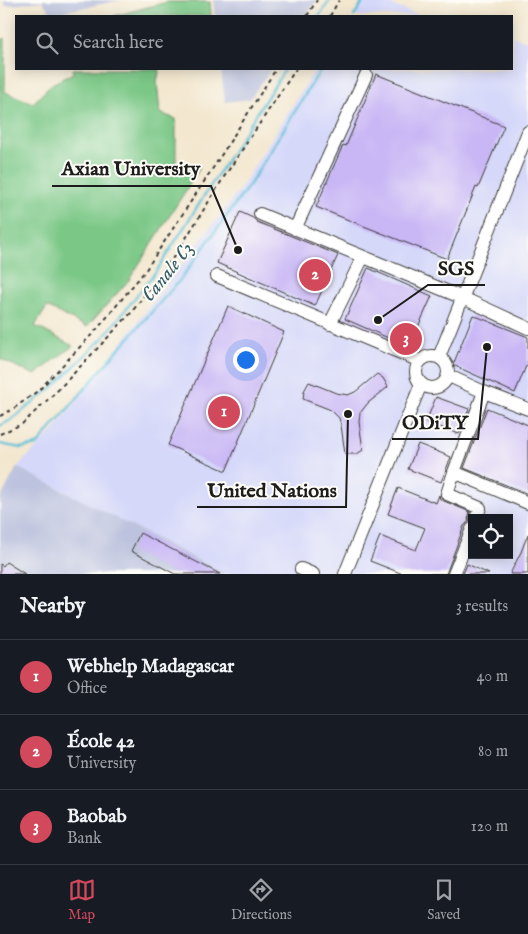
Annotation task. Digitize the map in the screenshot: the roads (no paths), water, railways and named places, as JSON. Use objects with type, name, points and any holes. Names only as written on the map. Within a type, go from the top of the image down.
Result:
[{"type":"lane","points":[[295,229],[366,76]]},
{"type":"lane","points":[[440,357],[528,132]]},
{"type":"lane","points":[[260,214],[463,298],[528,328]]},
{"type":"lane","points":[[330,324],[363,257]]},
{"type":"lane","points":[[217,276],[420,361]]},
{"type":"lane","points":[[428,356],[440,357],[447,365],[448,376],[440,387],[429,389],[417,379],[417,366],[423,358],[428,356]]},
{"type":"lane","points":[[448,376],[528,409]]},
{"type":"lane","points":[[345,574],[421,384]]},
{"type":"lane","points":[[478,514],[480,508],[447,494],[484,392]]},
{"type":"lane","points":[[454,472],[528,503]]},
{"type":"lane","points":[[454,574],[468,539]]},
{"type":"waterway","points":[[320,15],[330,0]]},
{"type":"waterway","name":"Canale C3","points":[[355,15],[364,0]]},
{"type":"waterway","points":[[0,426],[11,420],[53,387],[103,338],[157,270],[284,70]]},
{"type":"waterway","name":"Canale C3","points":[[0,444],[21,448],[37,445],[180,280],[250,184],[320,70]]},
{"type":"place","name":"Axian University","points":[[238,250]]},
{"type":"place","name":"École 42","points":[[315,275]]},
{"type":"place","name":"SGS","points":[[378,320]]},
{"type":"place","name":"Baobab","points":[[406,339]]},
{"type":"place","name":"ODiTY","points":[[487,347]]},
{"type":"place","name":"Webhelp Madagascar","points":[[224,412]]},
{"type":"place","name":"United Nations","points":[[348,414]]}]
